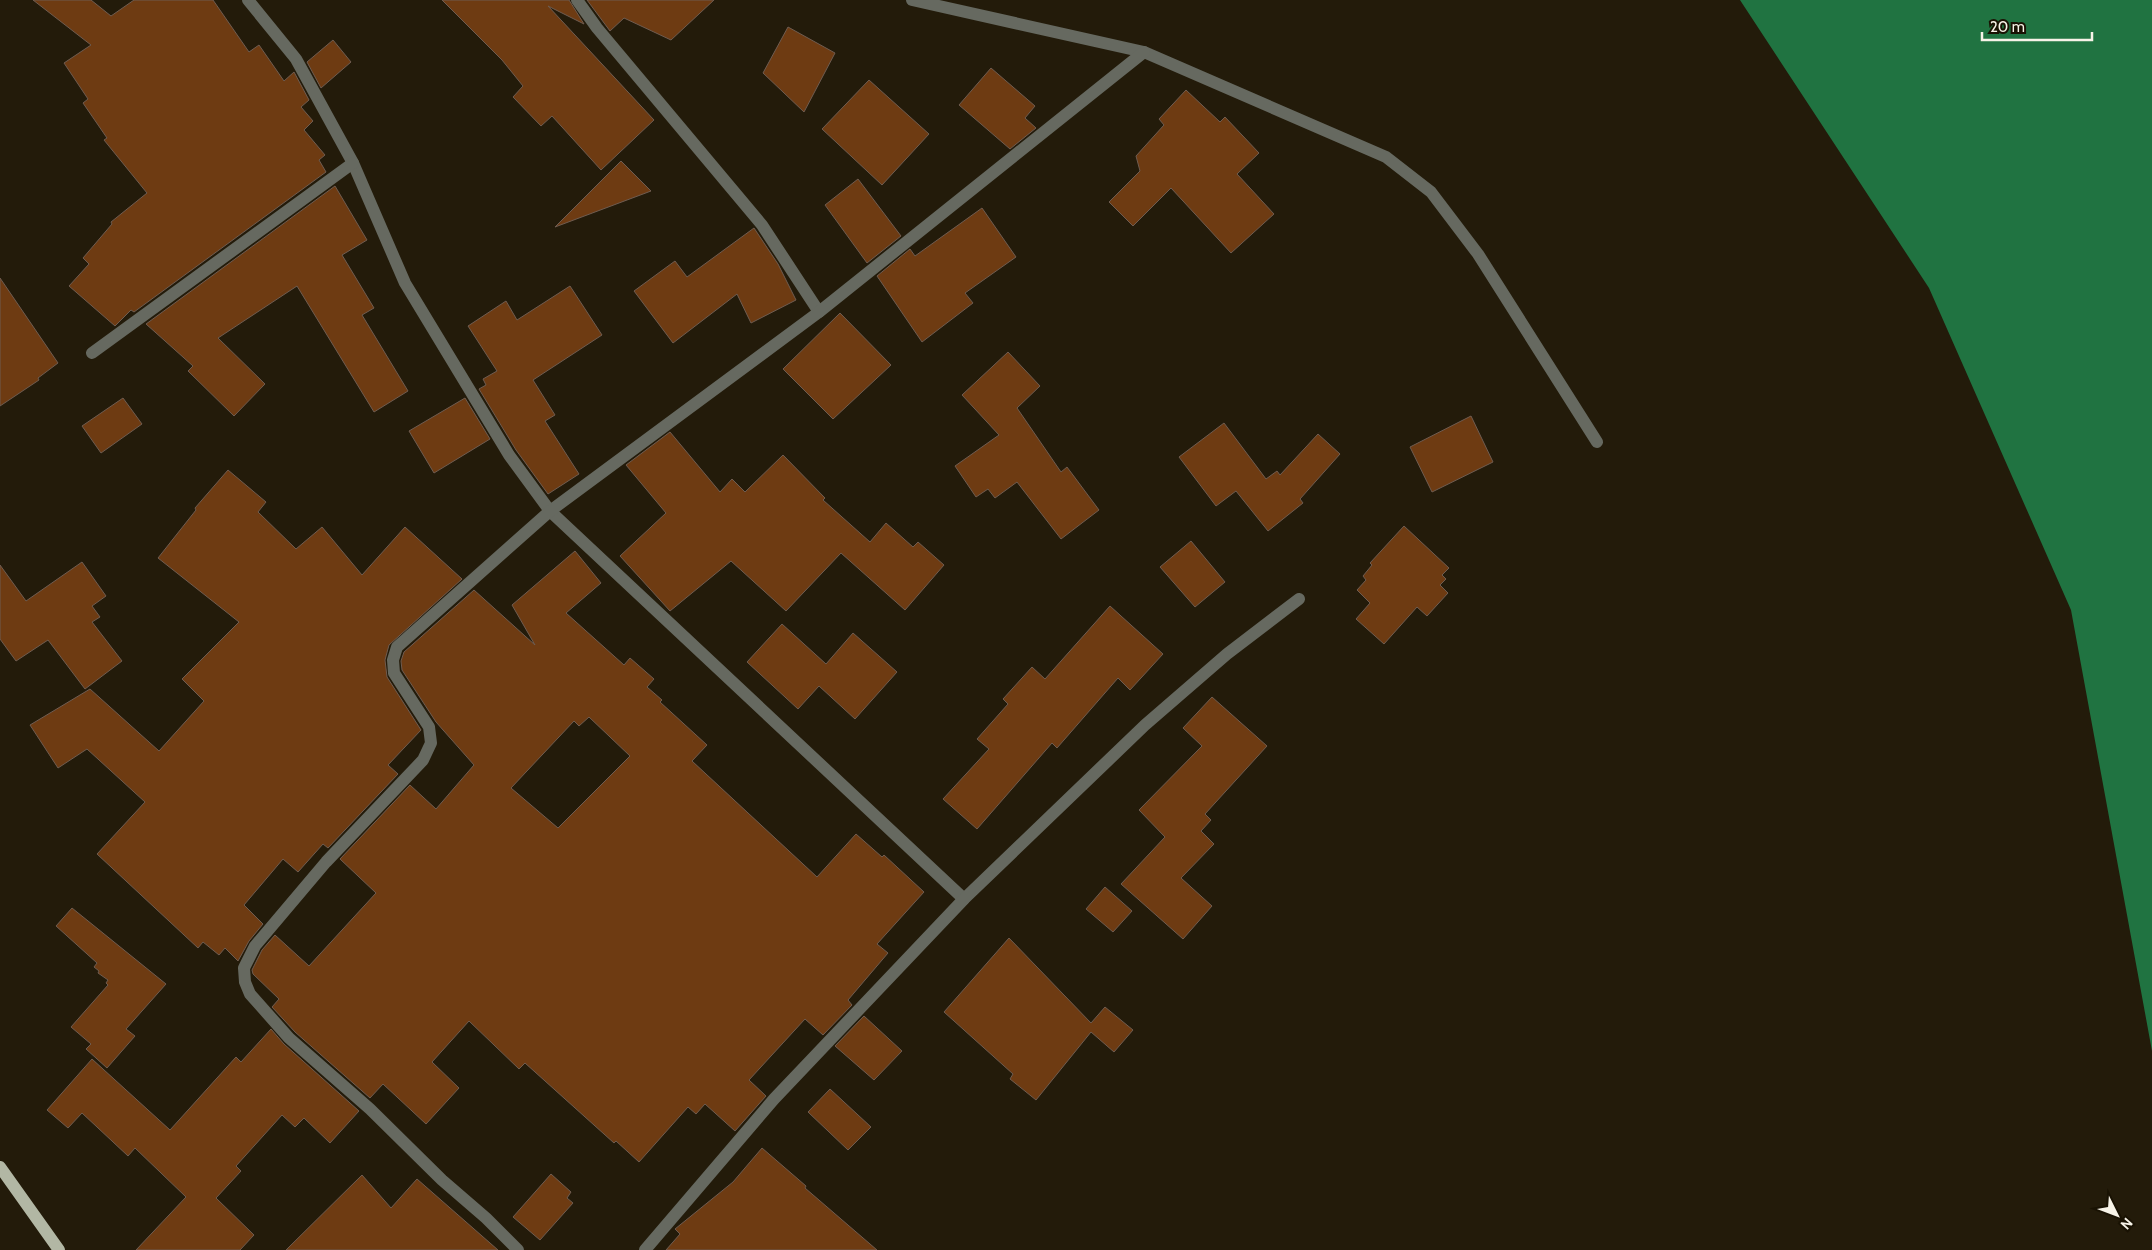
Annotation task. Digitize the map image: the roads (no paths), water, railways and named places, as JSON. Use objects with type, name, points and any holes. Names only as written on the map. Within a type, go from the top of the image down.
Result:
[{"type":"main road","points":[[0,1167],[59,1250]]},
{"type":"street","points":[[248,0],[296,59],[353,163],[405,283],[509,455],[550,511],[964,899]]},
{"type":"street","points":[[577,0],[597,28],[762,225],[819,312]]},
{"type":"street","points":[[912,0],[1144,52],[1386,157],[1431,192],[1478,254],[1597,442]]},
{"type":"street","points":[[518,1250],[486,1218],[442,1180],[370,1109],[289,1038],[250,994],[245,982],[244,968],[255,946],[326,862],[423,760],[432,742],[429,727],[394,673],[392,660],[397,647],[550,511],[819,312],[1144,52]]},
{"type":"street","points":[[92,353],[353,163]]},
{"type":"street","points":[[645,1250],[774,1100],[964,899],[1145,725],[1227,654],[1299,599]]}]
